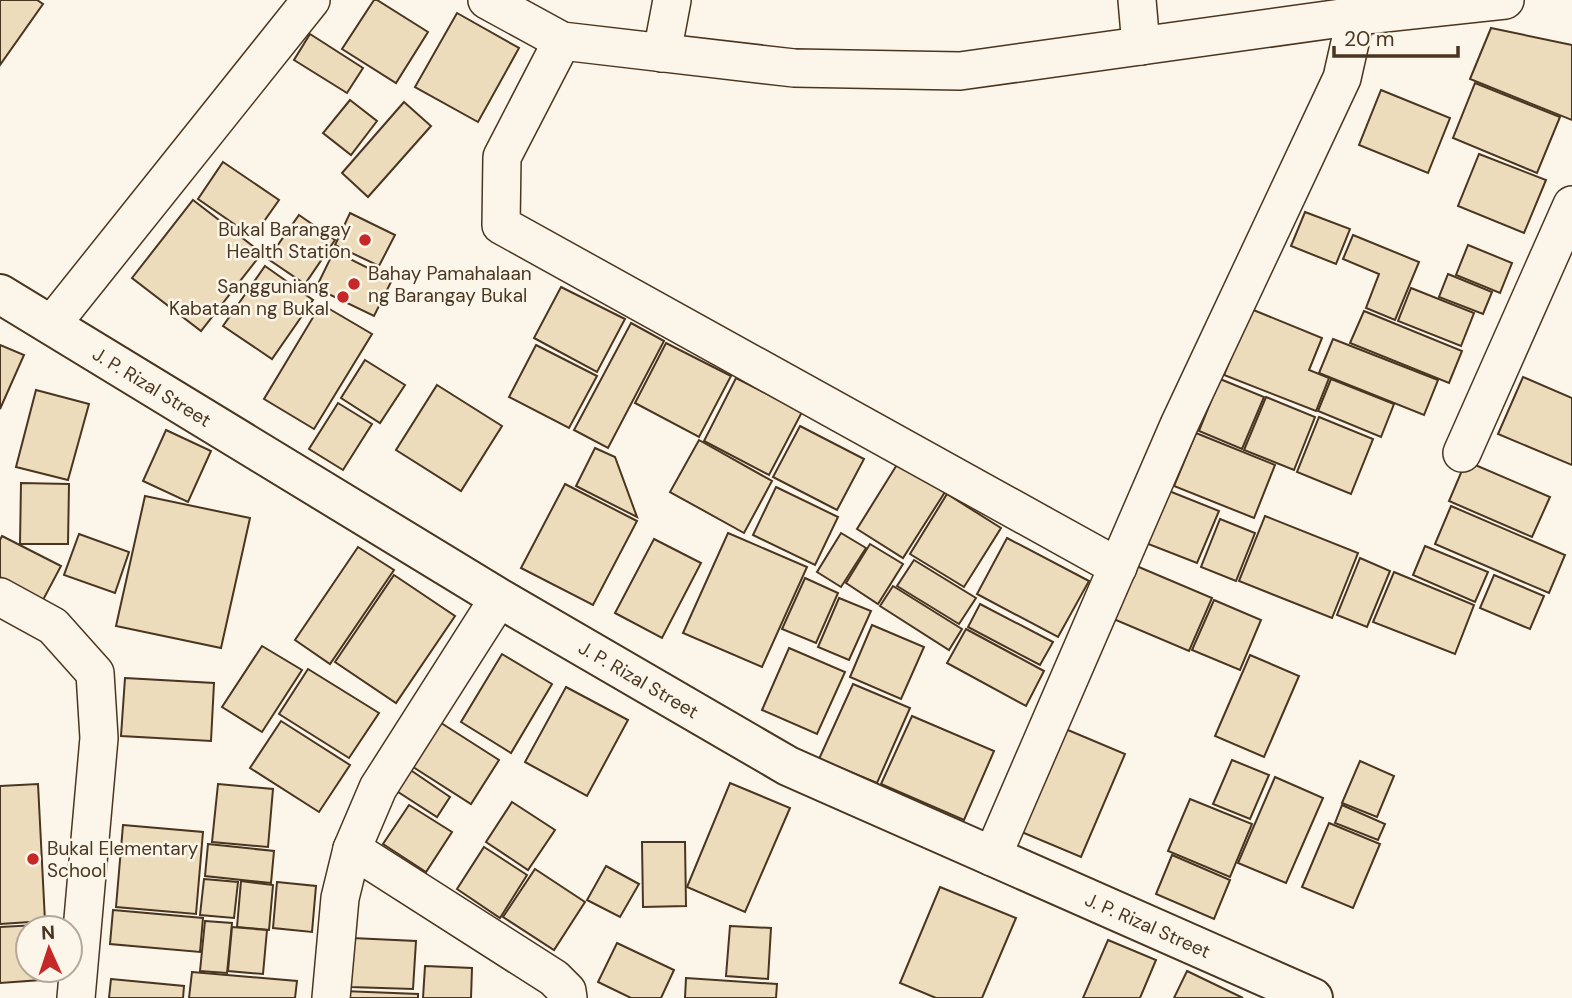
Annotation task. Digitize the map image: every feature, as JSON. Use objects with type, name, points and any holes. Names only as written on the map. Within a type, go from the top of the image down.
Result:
[{"type":"main road","name":"J. P. Rizal Street","points":[[0,294],[499,598],[788,766],[1313,998]]},
{"type":"street","points":[[52,324],[311,0]]},
{"type":"street","points":[[487,0],[562,41],[794,68],[960,71],[1356,16],[1505,0]]},
{"type":"street","points":[[662,53],[672,0]]},
{"type":"street","points":[[1137,0],[1141,46]]},
{"type":"street","points":[[992,856],[1179,425],[1342,78],[1356,16]]},
{"type":"street","points":[[562,41],[502,157],[501,225],[1118,567]]},
{"type":"street","points":[[1462,453],[1572,205]]},
{"type":"street","points":[[0,597],[53,626],[95,673],[99,738],[76,998]]},
{"type":"street","points":[[331,998],[340,898],[352,849],[378,788],[499,598]]},
{"type":"street","points":[[352,849],[554,978],[567,991],[568,998]]},
{"type":"building","points":[[0,0],[37,0],[43,4],[0,65]]},
{"type":"building","points":[[374,0],[428,32],[396,83],[342,49]]},
{"type":"building","points":[[457,13],[519,48],[478,122],[415,87]]},
{"type":"building","points":[[1491,28],[1572,45],[1572,120],[1470,79]]},
{"type":"building","points":[[310,34],[363,68],[347,93],[294,60]]},
{"type":"building","points":[[1475,83],[1560,117],[1537,173],[1453,138]]},
{"type":"building","points":[[1381,90],[1450,118],[1428,173],[1359,145]]},
{"type":"building","points":[[350,100],[377,121],[351,155],[323,133]]},
{"type":"building","points":[[404,102],[431,126],[368,197],[342,173]]},
{"type":"building","points":[[1479,154],[1546,180],[1524,233],[1458,206]]},
{"type":"building","points":[[223,162],[279,200],[253,237],[198,199]]},
{"type":"building","points":[[193,200],[262,253],[201,331],[132,278]]},
{"type":"building","points":[[1305,212],[1350,229],[1336,264],[1291,246]]},
{"type":"building","name":"Bukal Barangay Health Station","points":[[350,213],[395,235],[379,266],[335,245]]},
{"type":"building","points":[[299,215],[335,240],[305,284],[268,259]]},
{"type":"building","points":[[1353,235],[1419,262],[1395,320],[1366,308],[1379,274],[1343,259]]},
{"type":"building","points":[[1468,245],[1512,263],[1500,293],[1456,275]]},
{"type":"building","name":"Bahay Pamahalaan ng Barangay Bukal","points":[[334,251],[392,280],[374,316],[316,288]]},
{"type":"building","points":[[265,266],[313,300],[272,359],[223,326]]},
{"type":"building","points":[[1448,274],[1492,292],[1483,314],[1439,297]]},
{"type":"building","points":[[561,287],[625,319],[597,372],[534,338]]},
{"type":"building","points":[[1411,288],[1474,313],[1461,346],[1398,321]]},
{"type":"building","points":[[321,304],[372,334],[314,429],[264,399]]},
{"type":"building","points":[[1251,309],[1322,338],[1309,370],[1329,378],[1316,411],[1224,375]]},
{"type":"building","points":[[1364,311],[1462,351],[1449,383],[1350,343]]},
{"type":"building","points":[[631,323],[664,341],[608,448],[574,430]]},
{"type":"building","points":[[1333,339],[1438,380],[1424,415],[1319,373]]},
{"type":"building","points":[[666,343],[731,376],[699,437],[635,403]]},
{"type":"building","points":[[0,345],[24,355],[0,409]]},
{"type":"building","points":[[536,345],[597,376],[569,428],[509,397]]},
{"type":"building","points":[[365,360],[405,385],[380,423],[341,398]]},
{"type":"building","points":[[1523,377],[1572,398],[1572,465],[1498,434]]},
{"type":"building","points":[[736,378],[802,412],[769,475],[704,441]]},
{"type":"building","points":[[1220,379],[1264,397],[1242,449],[1199,431]]},
{"type":"building","points":[[1331,379],[1394,404],[1381,437],[1318,411]]},
{"type":"building","points":[[437,385],[502,426],[461,491],[396,450]]},
{"type":"building","points":[[36,390],[89,404],[68,480],[16,467]]},
{"type":"building","points":[[1266,397],[1315,417],[1294,470],[1244,450]]},
{"type":"building","points":[[338,403],[372,424],[343,470],[309,449]]},
{"type":"building","points":[[1319,417],[1373,439],[1351,494],[1297,472]]},
{"type":"building","points":[[800,426],[864,459],[837,510],[773,477]]},
{"type":"building","points":[[166,430],[211,451],[188,502],[143,481]]},
{"type":"building","points":[[1196,433],[1275,465],[1254,518],[1174,486]]},
{"type":"building","points":[[699,440],[772,481],[744,533],[670,492]]},
{"type":"building","points":[[595,448],[615,457],[637,517],[576,486]]},
{"type":"building","points":[[1466,461],[1550,497],[1532,537],[1449,501]]},
{"type":"building","points":[[898,463],[945,492],[903,558],[857,529]]},
{"type":"building","points":[[21,483],[69,484],[68,544],[20,544]]},
{"type":"building","points":[[565,484],[637,521],[593,605],[521,568]]},
{"type":"building","points":[[776,487],[838,517],[815,565],[753,535]]},
{"type":"building","points":[[1159,487],[1219,511],[1197,563],[1138,540]]},
{"type":"building","points":[[947,494],[1001,528],[964,587],[910,554]]},
{"type":"building","points":[[145,496],[250,518],[221,648],[116,626]]},
{"type":"building","points":[[1451,506],[1565,555],[1549,593],[1435,544]]},
{"type":"building","points":[[1265,516],[1358,553],[1332,618],[1239,581]]},
{"type":"building","points":[[1220,519],[1255,533],[1236,581],[1201,567]]},
{"type":"building","points":[[728,533],[807,567],[762,667],[683,633]]},
{"type":"building","points":[[841,533],[866,548],[841,587],[817,572]]},
{"type":"building","points":[[79,534],[129,552],[115,593],[64,575]]},
{"type":"building","points":[[2,536],[61,566],[43,600],[0,577]]},
{"type":"building","points":[[1007,538],[1089,581],[1058,637],[977,594]]},
{"type":"building","points":[[654,539],[701,563],[662,638],[615,613]]},
{"type":"building","points":[[870,544],[903,564],[878,604],[846,583]]},
{"type":"building","points":[[1425,546],[1488,572],[1475,602],[1413,575]]},
{"type":"building","points":[[358,547],[394,570],[330,664],[295,640]]},
{"type":"building","points":[[1360,558],[1390,571],[1367,627],[1337,615]]},
{"type":"building","points":[[914,560],[976,598],[959,624],[897,586]]},
{"type":"building","points":[[1127,562],[1212,598],[1189,651],[1104,615]]},
{"type":"building","points":[[1394,572],[1474,605],[1455,654],[1373,622]]},
{"type":"building","points":[[394,575],[455,616],[396,703],[335,662]]},
{"type":"building","points":[[1494,575],[1544,596],[1530,629],[1480,608]]},
{"type":"building","points":[[805,578],[838,593],[816,643],[782,629]]},
{"type":"building","points":[[893,586],[962,629],[949,650],[880,606]]},
{"type":"building","points":[[839,598],[871,611],[849,660],[818,647]]},
{"type":"building","points":[[1214,600],[1261,620],[1240,670],[1192,650]]},
{"type":"building","points":[[980,604],[1053,642],[1040,665],[968,627]]},
{"type":"building","points":[[872,625],[924,647],[901,699],[850,677]]},
{"type":"building","points":[[966,629],[1044,671],[1026,706],[947,663]]},
{"type":"building","points":[[262,646],[302,670],[262,732],[222,707]]},
{"type":"building","points":[[789,648],[845,672],[817,734],[762,710]]},
{"type":"building","points":[[502,654],[552,684],[511,753],[461,722]]},
{"type":"building","points":[[1250,655],[1299,676],[1264,757],[1215,736]]},
{"type":"building","points":[[308,669],[379,713],[349,758],[279,714]]},
{"type":"building","points":[[125,678],[214,683],[211,741],[121,736]]},
{"type":"building","points":[[853,684],[910,708],[877,783],[819,759]]},
{"type":"building","points":[[566,687],[628,720],[587,796],[525,762]]},
{"type":"building","points":[[912,716],[994,751],[964,820],[881,784]]},
{"type":"building","points":[[281,721],[350,765],[319,812],[250,768]]},
{"type":"building","points":[[438,721],[499,760],[471,804],[410,765]]},
{"type":"building","points":[[1056,725],[1125,754],[1081,857],[1012,828]]},
{"type":"building","points":[[1232,760],[1269,775],[1250,819],[1213,804]]},
{"type":"building","points":[[1360,761],[1394,776],[1377,817],[1342,803]]},
{"type":"building","points":[[409,769],[450,797],[437,817],[395,790]]},
{"type":"building","points":[[1275,777],[1323,798],[1286,883],[1238,863]]},
{"type":"building","points":[[730,783],[790,808],[745,912],[687,887]]},
{"type":"building","points":[[38,784],[45,914],[14,914],[14,923],[0,924],[0,786]]},
{"type":"building","points":[[218,784],[273,789],[268,847],[212,842]]},
{"type":"building","points":[[1190,799],[1252,824],[1230,877],[1168,851]]},
{"type":"building","points":[[512,802],[555,830],[528,870],[486,842]]},
{"type":"building","points":[[409,805],[452,832],[426,872],[383,844]]},
{"type":"building","points":[[1342,805],[1385,824],[1378,840],[1335,823]]},
{"type":"building","points":[[1329,823],[1380,844],[1353,908],[1302,887]]},
{"type":"building","points":[[123,825],[203,832],[196,914],[116,907]]},
{"type":"building","points":[[642,842],[685,842],[686,906],[643,907]]},
{"type":"building","points":[[208,844],[274,851],[271,883],[205,876]]},
{"type":"building","points":[[484,847],[527,875],[500,918],[457,889]]},
{"type":"building","points":[[1172,855],[1230,880],[1214,919],[1156,894]]},
{"type":"building","points":[[606,866],[639,884],[620,917],[587,900]]},
{"type":"building","points":[[535,869],[585,902],[554,950],[503,917]]},
{"type":"building","points":[[204,879],[238,882],[234,918],[200,915]]},
{"type":"building","points":[[241,881],[273,885],[269,930],[237,927]]},
{"type":"building","points":[[277,882],[316,886],[312,932],[273,928]]},
{"type":"building","points":[[940,887],[1016,918],[982,998],[936,998],[900,983]]},
{"type":"building","points":[[113,910],[203,918],[200,952],[110,944]]},
{"type":"building","points":[[205,921],[232,923],[227,973],[200,971]]},
{"type":"building","points":[[14,926],[14,982],[0,983],[0,927]]},
{"type":"building","points":[[730,926],[771,928],[768,979],[726,976]]},
{"type":"building","points":[[232,927],[267,930],[263,974],[228,971]]},
{"type":"building","points":[[352,938],[416,941],[413,989],[350,987]]},
{"type":"building","points":[[1108,940],[1156,960],[1140,998],[1083,998]]},
{"type":"building","points":[[617,943],[674,970],[661,998],[631,998],[598,982]]},
{"type":"building","points":[[425,966],[472,968],[471,998],[423,998]]},
{"type":"building","points":[[1187,971],[1243,998],[1174,998]]},
{"type":"building","points":[[192,972],[297,981],[295,998],[189,998]]},
{"type":"building","points":[[686,978],[777,984],[776,998],[685,998]]},
{"type":"building","points":[[111,979],[184,986],[183,998],[109,998]]},
{"type":"building","points":[[343,991],[418,994],[418,998],[343,998]]},
{"type":"place","name":"Bukal Barangay Health Station","points":[[365,240]]},
{"type":"place","name":"Bahay Pamahalaan ng Barangay Bukal","points":[[354,284]]},
{"type":"place","name":"Sangguniang Kabataan ng Bukal","points":[[343,297]]},
{"type":"place","name":"Bukal Elementary School","points":[[33,859]]}]
